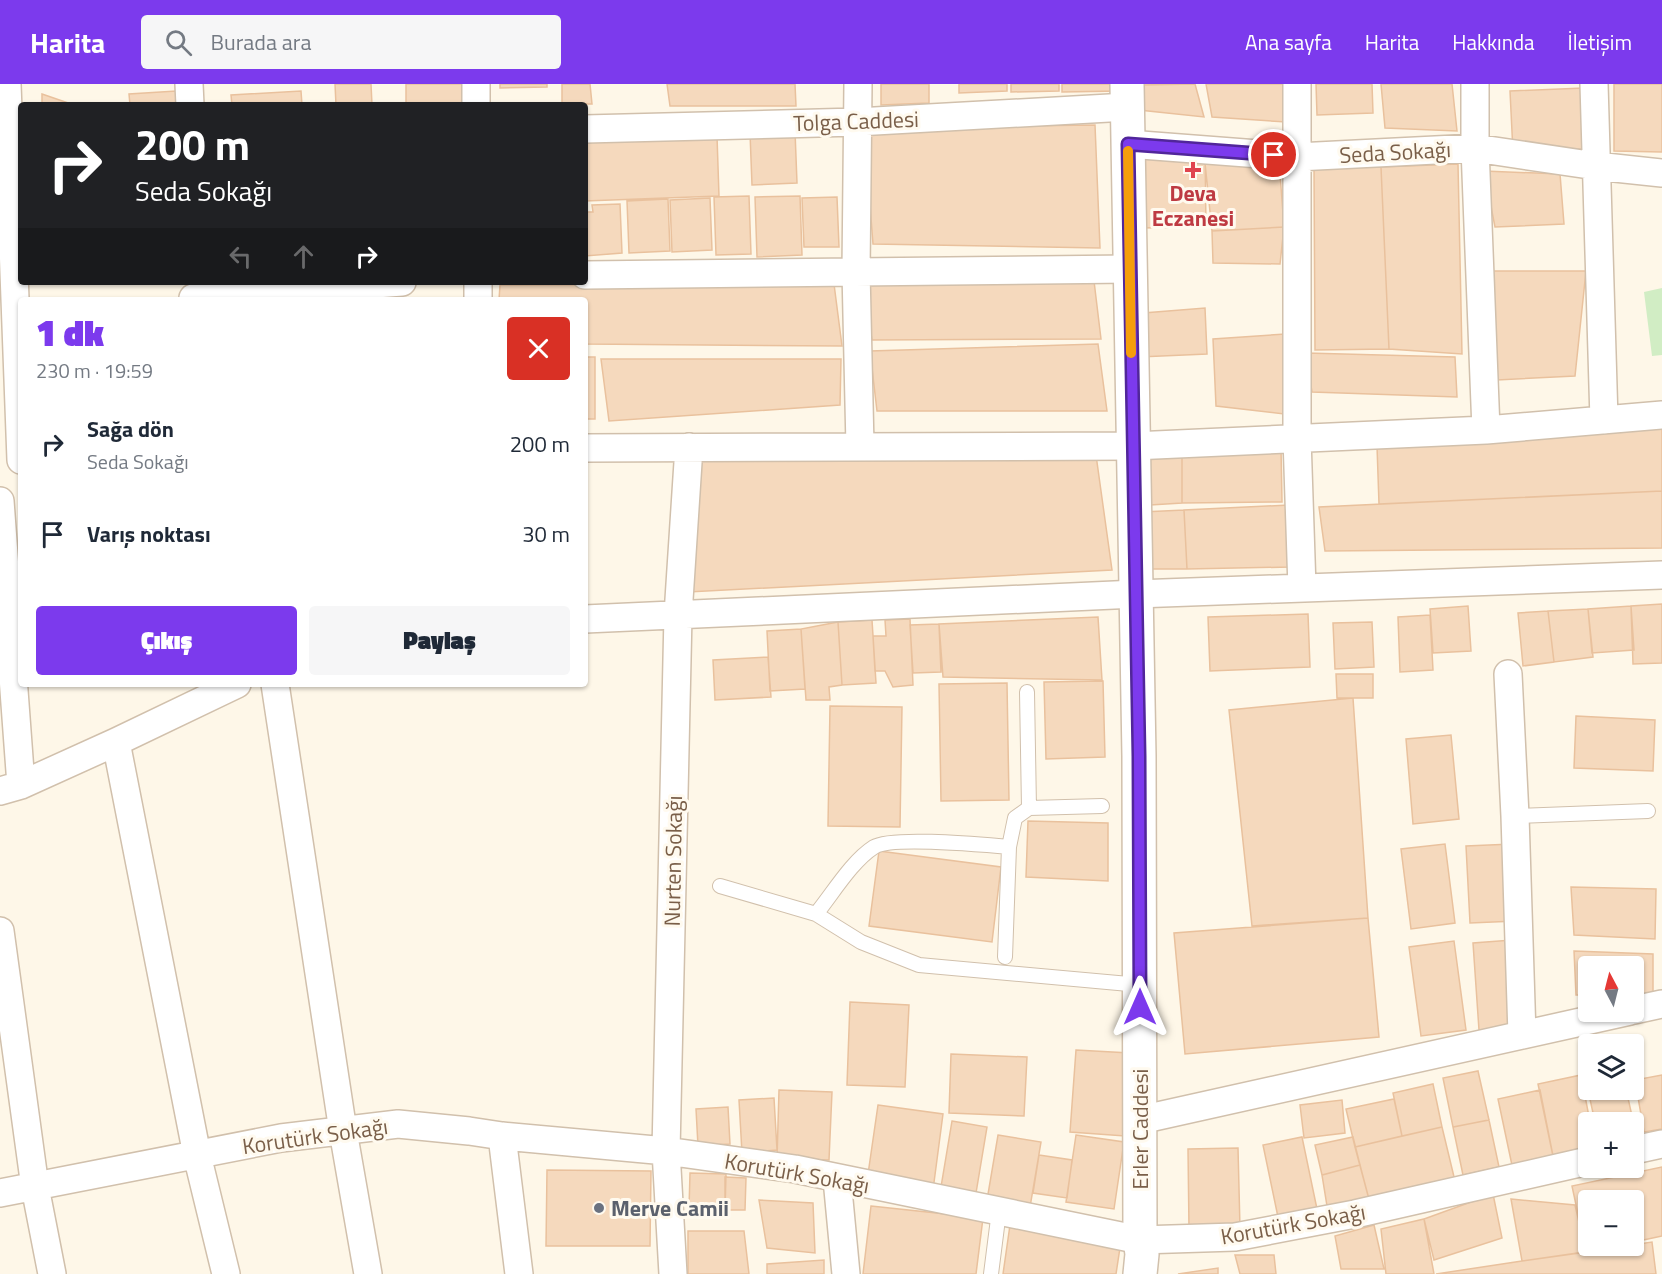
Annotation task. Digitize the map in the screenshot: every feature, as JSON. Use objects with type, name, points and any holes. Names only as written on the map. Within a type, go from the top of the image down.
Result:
[{"type":"street","points":[[7,84],[18,378]]},
{"type":"street","points":[[189,84],[190,102]]},
{"type":"street","points":[[476,84],[476,102]]},
{"type":"street","points":[[858,84],[856,271],[860,447]]},
{"type":"street","points":[[1297,84],[1298,438],[1302,588]]},
{"type":"street","points":[[1475,84],[1475,148],[1486,430]]},
{"type":"street","points":[[1594,84],[1604,420]]},
{"type":"street","name":"Tolga Caddesi","points":[[588,129],[857,122],[1127,96]]},
{"type":"street","name":"Erler Caddesi","points":[[1127,96],[1136,594],[1140,1240],[1142,1254],[1140,1274]]},
{"type":"street","name":"Seda Sokağı","points":[[1128,144],[1298,157],[1475,148],[1596,166],[1662,173]]},
{"type":"street","points":[[588,275],[1130,269]]},
{"type":"street","points":[[192,293],[345,285]]},
{"type":"street","points":[[588,448],[1133,446],[1486,430],[1662,415]]},
{"type":"street","name":"Nurten Sokağı","points":[[673,1274],[666,1151],[678,615],[689,447]]},
{"type":"street","points":[[0,462],[18,461]]},
{"type":"street","points":[[0,501],[10,788],[116,742],[231,687]]},
{"type":"street","points":[[588,619],[1136,594],[1662,575]]},
{"type":"street","points":[[1508,674],[1522,1035]]},
{"type":"street","points":[[275,687],[343,1131],[368,1274]]},
{"type":"street","points":[[116,742],[197,1155],[225,1274]]},
{"type":"street","points":[[0,931],[35,1186],[52,1274]]},
{"type":"street","points":[[1644,1008],[1662,1004]]},
{"type":"street","points":[[1140,1120],[1582,1022]]},
{"type":"street","name":"Korutürk Sokağı","points":[[0,1193],[281,1138],[398,1124],[666,1151],[795,1169],[1140,1240],[1235,1237],[1355,1214],[1578,1163]]},
{"type":"street","points":[[502,1136],[519,1274]]},
{"type":"street","points":[[1644,1148],[1662,1144]]},
{"type":"street","points":[[837,1179],[846,1274]]},
{"type":"lane","points":[[1027,692],[1029,808]]},
{"type":"lane","points":[[1005,957],[1009,847],[1015,818],[1029,808],[1102,806]]},
{"type":"lane","points":[[1515,816],[1648,811]]},
{"type":"lane","points":[[816,914],[862,855],[877,845],[895,842],[961,843],[1009,847]]},
{"type":"lane","points":[[720,886],[816,914],[861,942],[919,965],[1140,985]]},
{"type":"lane","points":[[991,1274],[999,1211]]},
{"type":"green space","points":[[1662,288],[1662,355],[1652,356],[1644,292]]},
{"type":"building","points":[[335,84],[371,84],[372,102],[336,102]]},
{"type":"building","points":[[406,84],[465,84],[466,102],[406,102]]},
{"type":"building","points":[[500,84],[547,84],[547,87],[500,88]]},
{"type":"building","points":[[562,84],[590,84],[592,104],[562,102]]},
{"type":"building","points":[[667,84],[795,84],[796,106],[670,106]]},
{"type":"building","points":[[881,84],[929,84],[929,103],[881,105]]},
{"type":"building","points":[[959,84],[1007,84],[1007,91],[959,93]]},
{"type":"building","points":[[1011,84],[1059,84],[1059,91],[1011,92]]},
{"type":"building","points":[[1062,84],[1120,84],[1120,91],[1062,92]]},
{"type":"building","points":[[1195,84],[1204,117],[1139,110],[1139,85]]},
{"type":"building","points":[[1206,84],[1283,84],[1286,122],[1212,117]]},
{"type":"building","points":[[1316,84],[1372,84],[1373,113],[1317,115]]},
{"type":"building","points":[[1381,84],[1452,84],[1457,131],[1385,128]]},
{"type":"building","points":[[1614,84],[1662,84],[1662,152],[1614,151]]},
{"type":"building","points":[[1583,88],[1585,149],[1513,152],[1510,91]]},
{"type":"building","points":[[176,91],[176,102],[130,102],[129,94]]},
{"type":"building","points":[[301,91],[302,102],[232,102],[231,95]]},
{"type":"building","points":[[42,94],[65,102],[42,102]]},
{"type":"building","points":[[1095,125],[1100,248],[873,244],[864,128]]},
{"type":"building","points":[[795,131],[797,183],[752,185],[750,133]]},
{"type":"building","points":[[717,136],[719,196],[588,201],[588,142]]},
{"type":"building","points":[[1205,150],[1206,227],[1139,228],[1135,156]]},
{"type":"building","points":[[1279,160],[1284,227],[1212,231],[1205,163]]},
{"type":"building","points":[[1458,164],[1462,354],[1389,349],[1381,167]]},
{"type":"building","points":[[1314,166],[1381,167],[1389,349],[1315,350]]},
{"type":"building","points":[[1484,171],[1560,174],[1564,224],[1495,227]]},
{"type":"building","points":[[749,196],[751,254],[716,255],[714,197]]},
{"type":"building","points":[[800,196],[802,255],[757,257],[755,197]]},
{"type":"building","points":[[837,197],[839,247],[804,247],[802,198]]},
{"type":"building","points":[[710,198],[712,250],[672,252],[670,200]]},
{"type":"building","points":[[668,199],[670,251],[629,253],[627,201]]},
{"type":"building","points":[[620,204],[622,253],[588,256],[588,212],[593,212],[592,205]]},
{"type":"building","points":[[1284,227],[1280,264],[1213,263],[1212,231]]},
{"type":"building","points":[[1486,271],[1586,271],[1575,376],[1497,380]]},
{"type":"building","points":[[862,277],[1094,281],[1101,339],[872,340]]},
{"type":"building","points":[[834,284],[842,346],[588,344],[588,297],[499,297],[500,285]]},
{"type":"building","points":[[1205,308],[1207,354],[1139,357],[1131,314]]},
{"type":"building","points":[[1285,334],[1284,414],[1216,406],[1213,339]]},
{"type":"building","points":[[1098,344],[1107,411],[877,411],[870,351]]},
{"type":"building","points":[[1306,353],[1455,357],[1457,397],[1312,392]]},
{"type":"building","points":[[588,357],[595,357],[595,419],[588,419]]},
{"type":"building","points":[[601,359],[841,359],[840,405],[609,421]]},
{"type":"building","points":[[1662,427],[1662,491],[1379,504],[1377,446]]},
{"type":"building","points":[[1281,448],[1282,502],[1182,503],[1182,453]]},
{"type":"building","points":[[1182,453],[1182,503],[1134,506],[1133,454]]},
{"type":"building","points":[[1096,455],[1112,570],[688,592],[693,461]]},
{"type":"building","points":[[1662,491],[1662,548],[1325,551],[1319,507]]},
{"type":"building","points":[[1289,505],[1290,567],[1187,569],[1184,510]]},
{"type":"building","points":[[1184,510],[1187,569],[1140,569],[1142,512]]},
{"type":"building","points":[[1662,604],[1662,663],[1633,664],[1631,606]]},
{"type":"building","points":[[1468,606],[1471,651],[1433,653],[1430,609]]},
{"type":"building","points":[[1631,606],[1634,650],[1592,653],[1588,609]]},
{"type":"building","points":[[1588,609],[1593,657],[1554,662],[1548,611]]},
{"type":"building","points":[[1548,611],[1554,662],[1523,666],[1518,613]]},
{"type":"building","points":[[1308,614],[1310,667],[1210,671],[1208,617]]},
{"type":"building","points":[[1430,615],[1433,670],[1400,672],[1398,617]]},
{"type":"building","points":[[1098,617],[1102,680],[943,677],[939,624]]},
{"type":"building","points":[[910,619],[913,685],[893,687],[885,671],[875,671],[873,636],[886,636],[885,620]]},
{"type":"building","points":[[872,620],[876,683],[842,685],[838,622]]},
{"type":"building","points":[[838,622],[842,685],[829,687],[830,700],[806,700],[801,629]]},
{"type":"building","points":[[1372,622],[1374,667],[1335,669],[1333,623]]},
{"type":"building","points":[[939,624],[941,672],[913,673],[910,625]]},
{"type":"building","points":[[801,629],[805,689],[770,691],[767,631]]},
{"type":"building","points":[[768,657],[771,697],[715,700],[713,660]]},
{"type":"building","points":[[1336,674],[1373,674],[1373,698],[1337,698]]},
{"type":"building","points":[[1103,681],[1105,757],[1046,759],[1044,682]]},
{"type":"building","points":[[1007,683],[1009,800],[941,801],[939,684]]},
{"type":"building","points":[[1353,698],[1368,918],[1252,926],[1229,710]]},
{"type":"building","points":[[830,706],[902,707],[900,827],[828,826]]},
{"type":"building","points":[[1576,716],[1655,720],[1653,771],[1574,768]]},
{"type":"building","points":[[1451,735],[1459,819],[1413,824],[1406,739]]},
{"type":"building","points":[[1028,821],[1108,823],[1108,881],[1026,877]]},
{"type":"building","points":[[1445,844],[1455,923],[1411,929],[1401,849]]},
{"type":"building","points":[[1512,844],[1516,921],[1470,923],[1466,846]]},
{"type":"building","points":[[879,851],[1001,867],[992,942],[869,926]]},
{"type":"building","points":[[1571,887],[1656,889],[1655,939],[1574,935]]},
{"type":"building","points":[[1368,918],[1379,1037],[1185,1054],[1174,933]]},
{"type":"building","points":[[1512,940],[1518,1027],[1479,1030],[1473,943]]},
{"type":"building","points":[[1454,941],[1466,1030],[1421,1036],[1409,947]]},
{"type":"building","points":[[1574,951],[1653,954],[1653,995],[1644,995],[1644,956],[1578,956],[1578,995],[1576,995]]},
{"type":"building","points":[[850,1002],[909,1005],[905,1087],[847,1085]]},
{"type":"building","points":[[1076,1050],[1130,1053],[1125,1136],[1070,1132]]},
{"type":"building","points":[[951,1054],[1027,1057],[1024,1116],[949,1113]]},
{"type":"building","points":[[1478,1071],[1489,1120],[1453,1127],[1443,1078]]},
{"type":"building","points":[[1662,1075],[1662,1129],[1644,1132],[1644,1112],[1641,1112],[1638,1100],[1644,1100],[1644,1078]]},
{"type":"building","points":[[1578,1076],[1578,1100],[1586,1100],[1588,1112],[1578,1112],[1578,1156],[1554,1161],[1538,1084]]},
{"type":"building","points":[[1433,1084],[1442,1127],[1402,1136],[1393,1093]]},
{"type":"building","points":[[779,1090],[832,1092],[829,1160],[777,1159]]},
{"type":"building","points":[[1540,1090],[1554,1161],[1513,1170],[1498,1099]]},
{"type":"building","points":[[774,1098],[777,1150],[742,1153],[739,1100]]},
{"type":"building","points":[[1394,1099],[1402,1136],[1355,1147],[1346,1109]]},
{"type":"building","points":[[1342,1100],[1345,1133],[1304,1138],[1300,1105]]},
{"type":"building","points":[[1590,1100],[1628,1100],[1631,1112],[1593,1112]]},
{"type":"building","points":[[878,1105],[943,1114],[933,1190],[867,1181]]},
{"type":"building","points":[[728,1107],[730,1144],[698,1146],[696,1109]]},
{"type":"building","points":[[1489,1120],[1499,1167],[1463,1175],[1453,1127]]},
{"type":"building","points":[[952,1121],[987,1127],[976,1193],[941,1187]]},
{"type":"building","points":[[1442,1127],[1455,1181],[1370,1203],[1355,1147]]},
{"type":"building","points":[[998,1135],[1041,1142],[1029,1213],[986,1206]]},
{"type":"building","points":[[1076,1135],[1124,1142],[1114,1209],[1066,1202]]},
{"type":"building","points":[[1302,1137],[1317,1209],[1278,1217],[1263,1145]]},
{"type":"building","points":[[1353,1137],[1360,1165],[1322,1175],[1315,1145]]},
{"type":"building","points":[[1238,1148],[1240,1228],[1189,1229],[1188,1149]]},
{"type":"building","points":[[1039,1155],[1072,1160],[1067,1198],[1033,1193]]},
{"type":"building","points":[[1360,1165],[1370,1203],[1328,1212],[1322,1175]]},
{"type":"building","points":[[1662,1167],[1662,1236],[1644,1240],[1644,1190],[1578,1190],[1578,1214],[1572,1186],[1610,1178],[1644,1178],[1644,1171]]},
{"type":"building","name":"Merve Camii","points":[[547,1170],[651,1171],[650,1246],[546,1246]]},
{"type":"building","points":[[690,1173],[726,1174],[725,1210],[689,1209]]},
{"type":"building","points":[[725,1177],[746,1178],[745,1210],[725,1210]]},
{"type":"building","points":[[1493,1194],[1502,1238],[1434,1260],[1424,1219]]},
{"type":"building","points":[[1511,1199],[1575,1205],[1578,1218],[1578,1253],[1522,1261]]},
{"type":"building","points":[[759,1200],[813,1203],[815,1253],[767,1248]]},
{"type":"building","points":[[871,1206],[983,1218],[976,1274],[863,1274]]},
{"type":"building","points":[[1424,1219],[1434,1274],[1386,1274],[1381,1229]]},
{"type":"building","points":[[1010,1225],[1121,1241],[1116,1274],[1003,1274]]},
{"type":"building","points":[[1374,1225],[1384,1269],[1341,1269],[1335,1236]]},
{"type":"building","points":[[688,1231],[744,1231],[749,1274],[688,1274]]},
{"type":"building","points":[[1652,1242],[1656,1274],[1436,1274],[1578,1253],[1578,1256],[1644,1256],[1644,1243]]},
{"type":"building","points":[[1235,1255],[1274,1255],[1276,1274],[1240,1274]]},
{"type":"building","points":[[824,1260],[824,1274],[767,1274],[767,1264]]},
{"type":"building","points":[[1218,1268],[1218,1274],[1178,1274]]},
{"type":"slow traffic","points":[[1128,151],[1131,353]]},
{"type":"place","name":"Deva Eczanesi","points":[[1193,170]]},
{"type":"place","name":"Merve Camii","points":[[599,1208]]},
{"type":"route","points":[[1140,1007],[1139,756],[1128,144],[1274,155]]}]
